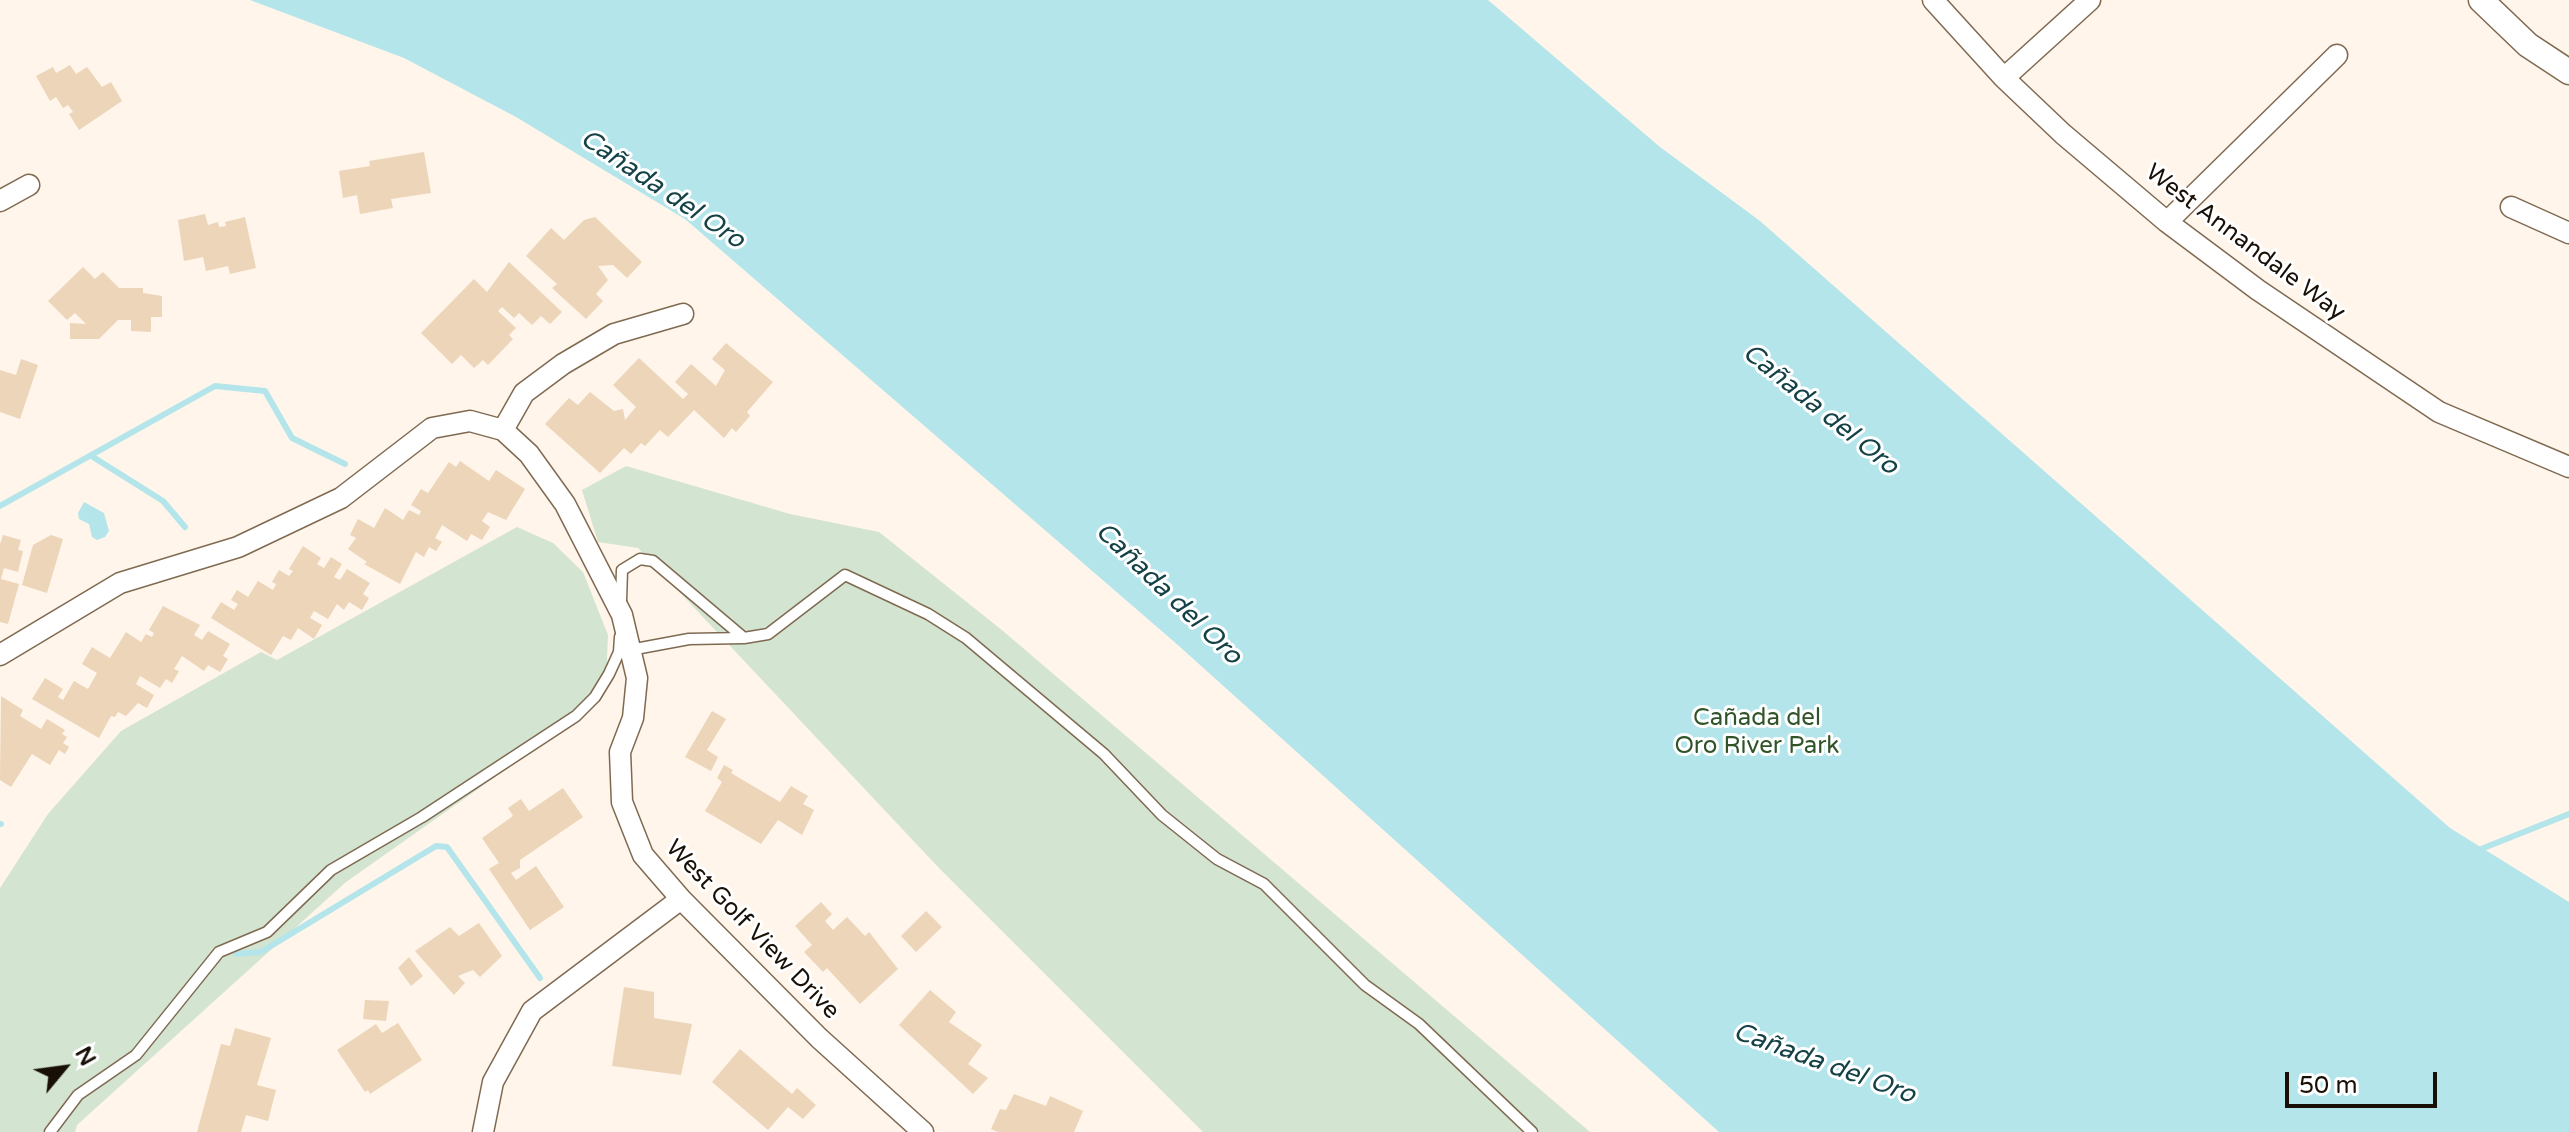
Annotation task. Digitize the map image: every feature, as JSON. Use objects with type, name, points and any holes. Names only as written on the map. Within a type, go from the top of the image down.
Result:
[{"type":"street","name":"West Annandale Way","points":[[1933,0],[2004,78],[2063,134],[2167,222],[2258,290],[2439,412],[2569,467]]},
{"type":"street","points":[[2004,78],[2090,0]]},
{"type":"street","points":[[2481,0],[2528,45],[2569,72]]},
{"type":"street","points":[[2167,222],[2337,55]]},
{"type":"street","points":[[0,201],[29,185]]},
{"type":"street","points":[[2511,207],[2569,233]]},
{"type":"street","points":[[0,655],[120,583],[238,547],[341,498],[432,428],[470,421],[503,430],[524,393],[563,364],[614,334],[683,314]]},
{"type":"street","name":"West Golf View Drive","points":[[503,430],[529,454],[565,504],[622,615],[625,650],[637,678],[633,718],[620,752],[622,802],[643,855],[681,899],[819,1038],[923,1132]]},
{"type":"street","points":[[483,1132],[493,1082],[532,1011],[681,899]]},
{"type":"lane","points":[[622,615],[619,578],[622,570],[640,559],[653,561],[744,638]]},
{"type":"lane","points":[[50,1132],[78,1095],[136,1055],[219,952],[267,932],[331,870],[422,817],[576,716],[595,697],[625,650],[645,650],[689,639],[744,638],[768,634],[845,575],[928,614],[966,638],[1104,754],[1145,800],[1182,831],[1217,859],[1264,884],[1365,985],[1419,1024],[1532,1132]]},
{"type":"green space","points":[[626,466],[790,514],[879,532],[1003,631],[1590,1132],[1203,1132],[938,867],[638,548],[598,542],[582,490]]},
{"type":"green space","points":[[517,527],[553,543],[583,572],[608,635],[606,682],[559,732],[346,882],[77,1125],[75,1132],[0,1132],[0,888],[48,814],[121,731],[261,652],[277,660]]},
{"type":"water","name":"Cañada del Oro River Park","points":[[250,0],[1488,0],[1660,147],[1760,221],[2450,828],[2569,902],[2569,1132],[1719,1132],[1179,646],[685,219],[516,117],[404,58]]},
{"type":"water","points":[[84,502],[104,513],[109,531],[105,537],[97,540],[92,537],[89,524],[79,519],[78,513]]},
{"type":"building","points":[[70,65],[76,74],[87,67],[102,87],[111,82],[122,101],[79,130],[69,114],[73,112],[68,105],[63,108],[56,97],[50,101],[36,76],[53,67],[56,73]]},
{"type":"building","points":[[424,152],[431,193],[391,199],[393,208],[360,214],[357,195],[343,198],[339,171],[370,166],[369,161]]},
{"type":"building","points":[[205,214],[208,225],[218,222],[219,227],[226,226],[225,222],[245,217],[256,268],[230,274],[228,266],[206,271],[203,257],[184,261],[178,220]]},
{"type":"building","points":[[595,217],[642,262],[627,278],[613,265],[598,266],[608,280],[596,294],[603,301],[586,319],[552,288],[557,284],[526,256],[551,228],[564,240],[584,220]]},
{"type":"building","points":[[509,262],[562,312],[550,324],[541,316],[532,325],[519,313],[514,318],[502,307],[498,311],[516,328],[509,335],[513,339],[488,365],[483,360],[474,368],[461,355],[452,364],[421,333],[474,279],[487,292]]},
{"type":"building","points":[[83,267],[95,279],[103,272],[119,288],[143,288],[143,293],[162,296],[162,317],[151,317],[151,332],[131,331],[131,320],[118,320],[99,339],[70,339],[70,323],[86,324],[75,313],[67,320],[48,301]]},
{"type":"building","points":[[726,343],[773,382],[747,412],[750,416],[736,432],[732,428],[724,438],[694,410],[668,437],[660,430],[645,446],[641,443],[631,454],[624,448],[600,473],[545,424],[569,398],[578,405],[590,392],[614,411],[623,409],[625,420],[636,407],[613,385],[639,358],[683,399],[688,394],[675,382],[691,364],[716,386],[725,370],[712,359]]},
{"type":"building","points":[[21,359],[38,365],[20,419],[0,412],[0,370],[16,375]]},
{"type":"building","points":[[460,461],[489,481],[496,470],[525,489],[506,520],[488,512],[482,521],[490,527],[482,540],[471,534],[467,541],[442,525],[435,538],[442,542],[436,551],[429,547],[424,557],[416,552],[400,584],[364,564],[367,562],[348,549],[356,538],[350,535],[358,519],[374,528],[385,508],[403,520],[409,510],[419,515],[421,511],[411,505],[421,489],[428,493],[449,462],[456,467]]},
{"type":"building","points":[[3,535],[21,540],[18,550],[23,551],[18,572],[4,568],[1,579],[19,584],[8,624],[0,622],[0,544]]},
{"type":"building","points":[[51,535],[63,539],[47,593],[22,585],[33,545]]},
{"type":"building","points":[[303,546],[321,558],[317,564],[324,568],[331,557],[342,564],[334,577],[340,580],[347,569],[370,583],[363,594],[369,598],[362,610],[349,602],[344,610],[337,604],[328,619],[314,611],[310,618],[322,625],[314,639],[298,628],[291,640],[283,636],[271,655],[211,618],[221,602],[234,610],[238,604],[231,600],[237,590],[248,597],[258,581],[273,590],[276,584],[272,582],[279,570],[289,576],[293,571],[289,569]]},
{"type":"building","points":[[163,606],[200,625],[194,635],[202,640],[208,631],[230,644],[223,656],[228,659],[220,672],[208,665],[204,671],[182,656],[174,669],[179,671],[172,683],[166,679],[160,688],[140,676],[136,684],[154,695],[147,708],[138,703],[126,716],[118,712],[115,717],[111,716],[99,738],[32,699],[45,678],[63,689],[58,697],[63,700],[74,681],[88,689],[97,673],[82,664],[92,647],[110,658],[126,632],[141,642],[146,634],[152,637],[154,633],[149,630]]},
{"type":"building","points":[[1,696],[23,710],[20,716],[41,729],[47,719],[65,730],[62,734],[67,737],[63,743],[69,747],[65,754],[59,750],[50,765],[32,754],[11,787],[0,780]]},
{"type":"building","points":[[712,711],[726,719],[707,750],[718,757],[711,771],[685,757]]},
{"type":"building","points":[[724,765],[733,770],[731,773],[780,802],[791,786],[808,796],[803,804],[814,810],[802,835],[778,820],[761,844],[705,811],[722,782],[717,778]]},
{"type":"building","points":[[563,788],[583,817],[520,860],[520,868],[511,873],[516,880],[536,866],[564,907],[530,930],[489,869],[499,863],[482,838],[513,816],[508,808],[521,799],[529,811]]},
{"type":"building","points":[[821,902],[832,914],[825,921],[833,930],[847,917],[865,936],[869,932],[898,969],[860,1004],[827,968],[823,972],[804,952],[812,945],[795,926]]},
{"type":"building","points":[[926,911],[942,927],[916,952],[901,936]]},
{"type":"building","points":[[479,923],[502,956],[480,977],[473,970],[458,976],[465,983],[454,995],[415,951],[450,927],[459,936]]},
{"type":"building","points":[[409,957],[423,976],[411,986],[398,968]]},
{"type":"building","points":[[624,987],[654,992],[654,1018],[692,1024],[681,1075],[612,1066]]},
{"type":"building","points":[[930,990],[956,1012],[949,1022],[982,1045],[968,1064],[988,1078],[973,1094],[899,1025]]},
{"type":"building","points":[[365,1000],[389,1001],[386,1021],[363,1019]]},
{"type":"building","points":[[398,1023],[422,1060],[370,1094],[368,1090],[365,1092],[337,1050],[376,1024],[382,1033]]},
{"type":"building","points":[[235,1028],[271,1038],[257,1085],[276,1090],[268,1121],[246,1115],[241,1132],[197,1132],[221,1044],[230,1046]]},
{"type":"building","points":[[740,1049],[792,1094],[797,1088],[816,1105],[803,1119],[788,1107],[768,1130],[712,1082]]},
{"type":"building","points":[[1014,1094],[1046,1106],[1050,1096],[1083,1111],[1074,1132],[998,1132],[991,1129],[1000,1109],[1006,1110]]},
{"type":"waterway","points":[[0,506],[215,386],[265,391],[292,438],[345,464]]},
{"type":"waterway","points":[[93,457],[163,501],[185,527]]},
{"type":"waterway","points":[[2476,851],[2569,814]]},
{"type":"waterway","points":[[236,954],[261,952],[436,846],[447,847],[540,978]]},
{"type":"water label","name":"Cañada del Oro","points":[[662,190]]},
{"type":"water label","name":"Cañada del Oro","points":[[1820,410]]},
{"type":"water label","name":"Cañada del Oro","points":[[1168,594]]},
{"type":"water label","name":"Cañada del Oro","points":[[1824,1064]]}]
